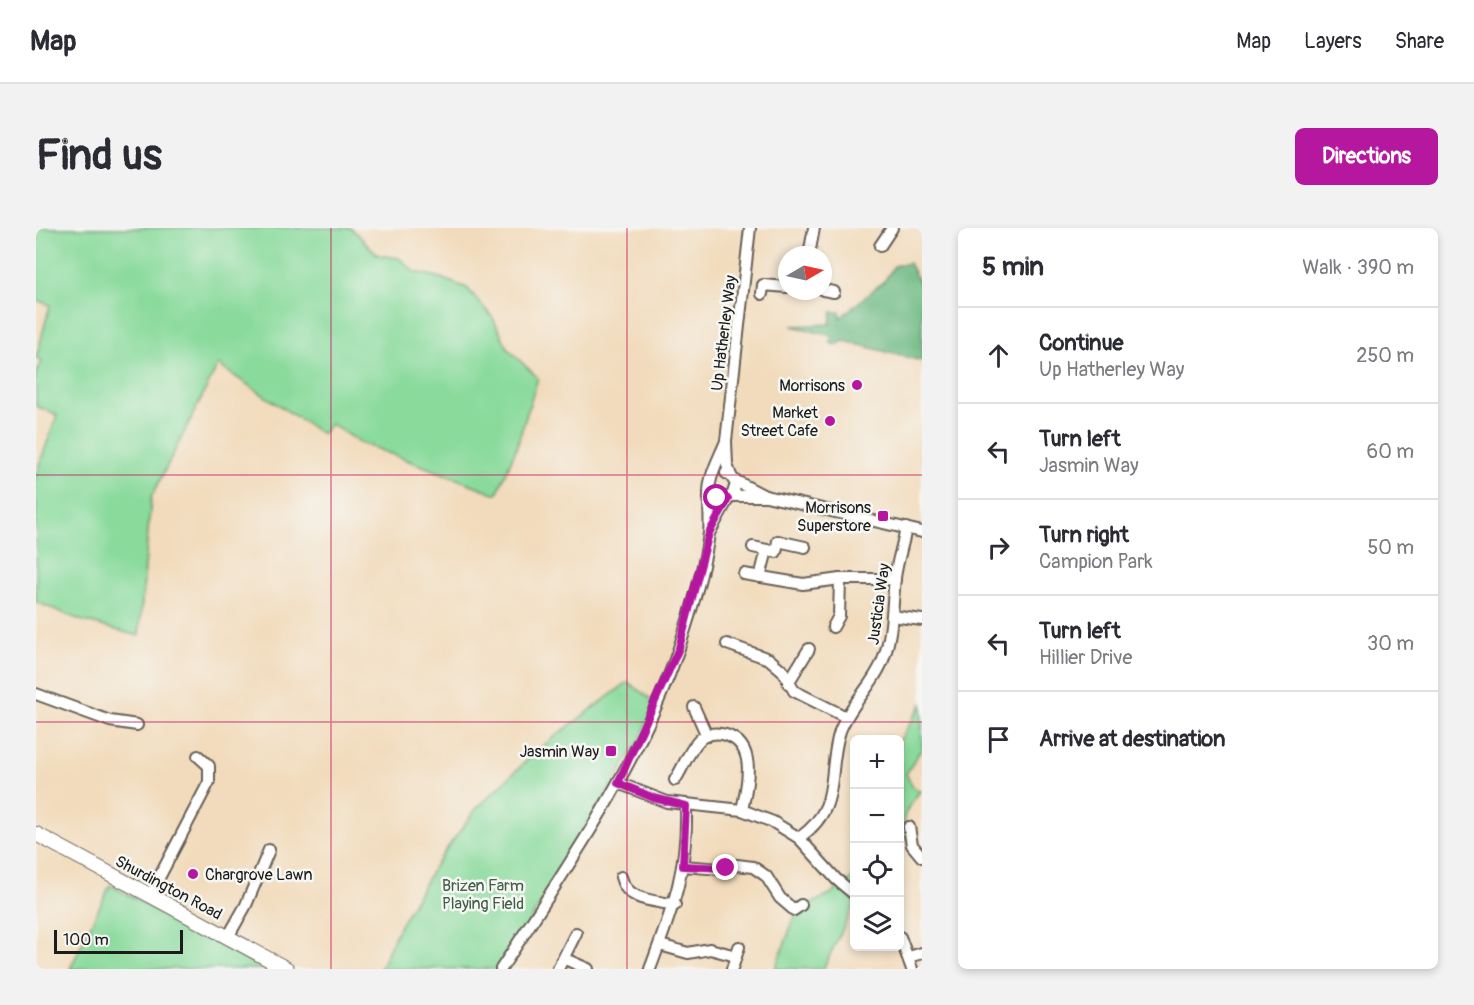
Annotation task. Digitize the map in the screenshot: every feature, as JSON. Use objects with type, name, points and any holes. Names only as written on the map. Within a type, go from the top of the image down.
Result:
[{"type":"main road","name":"Shurdington Road","points":[[36,834],[287,969]]},
{"type":"street","name":"Up Hatherley Way","points":[[733,478],[727,465],[726,441],[750,228]]},
{"type":"street","points":[[811,246],[814,228]]},
{"type":"street","points":[[880,246],[892,228]]},
{"type":"street","points":[[762,294],[763,285],[778,286]]},
{"type":"street","name":"Up Hatherley Way","points":[[712,478],[726,441]]},
{"type":"street","points":[[501,969],[585,841],[618,783],[679,648],[709,533],[712,478],[722,473],[766,496]]},
{"type":"street","points":[[709,533],[736,486],[733,478]]},
{"type":"street","points":[[710,491],[717,498],[766,496],[922,532]]},
{"type":"street","name":"Justicia Way","points":[[800,838],[815,826],[827,807],[832,788],[836,746],[846,717],[882,664],[892,616],[895,579],[906,528]]},
{"type":"street","points":[[753,547],[776,552],[778,541],[805,547]]},
{"type":"street","points":[[760,577],[767,550]]},
{"type":"street","points":[[744,574],[803,584],[840,579],[895,579]]},
{"type":"street","points":[[833,627],[844,616],[840,579]]},
{"type":"street","points":[[892,616],[922,620]]},
{"type":"street","points":[[728,645],[739,653],[775,662],[783,671],[788,683],[798,693],[846,717]]},
{"type":"street","points":[[788,683],[809,649]]},
{"type":"street","points":[[36,694],[110,721],[137,725]]},
{"type":"street","points":[[694,707],[707,736]]},
{"type":"street","points":[[675,780],[701,738],[718,734],[729,736],[739,742],[745,752],[747,787],[742,810]]},
{"type":"street","points":[[150,895],[209,782],[209,766],[198,756]]},
{"type":"street","points":[[618,783],[654,798],[686,806],[742,810],[773,822],[800,838],[836,879],[850,890]]},
{"type":"street","points":[[650,969],[675,905],[683,866],[686,806]]},
{"type":"street","points":[[909,827],[912,845],[922,857]]},
{"type":"street","points":[[228,937],[246,905],[269,850]]},
{"type":"street","points":[[683,866],[720,869],[737,865],[753,867],[766,876],[780,898],[794,910],[801,905]]},
{"type":"street","points":[[620,885],[636,897],[675,905]]},
{"type":"street","points":[[576,933],[561,964],[588,969]]},
{"type":"street","points":[[660,945],[688,953],[710,949],[738,951],[732,969]]},
{"type":"street","points":[[904,946],[912,969]]},
{"type":"street","points":[[909,957],[922,952]]},
{"type":"green space","points":[[36,228],[351,228],[378,255],[399,258],[415,272],[438,277],[467,288],[493,318],[508,349],[538,378],[516,449],[497,494],[359,442],[331,424],[322,434],[218,365],[151,498],[139,636],[83,621],[36,602],[36,474],[57,415],[36,406],[36,375],[42,361],[36,358],[50,305],[36,300]]},
{"type":"green space","points":[[909,263],[922,288],[922,361],[844,341],[836,345],[830,343],[832,336],[792,326],[830,324],[832,312],[840,312],[840,318],[885,280],[894,266]]},
{"type":"green space","name":"Brizen Farm Playing Field","points":[[628,682],[656,703],[640,739],[501,969],[380,969],[399,927],[437,862],[476,809],[541,747]]},
{"type":"green space","points":[[922,704],[922,748],[906,774],[913,787],[920,791],[904,818],[904,735]]},
{"type":"green space","points":[[904,823],[905,830],[907,838],[904,841]]},
{"type":"green space","points":[[850,880],[850,914],[823,969],[775,969],[797,911],[829,895]]},
{"type":"green space","points":[[110,885],[265,969],[70,969]]},
{"type":"place","name":"Morrisons","points":[[857,385]]},
{"type":"place","name":"Market Street Cafe","points":[[830,421]]},
{"type":"place","name":"Morrisons Superstore","points":[[883,516]]},
{"type":"place","name":"Jasmin Way","points":[[611,751]]},
{"type":"place","name":"Chargrove Lawn","points":[[193,874]]},
{"type":"route","points":[[717,498],[728,499],[709,533],[679,648],[659,697],[618,783],[654,798],[686,806],[683,866],[726,868]]}]
